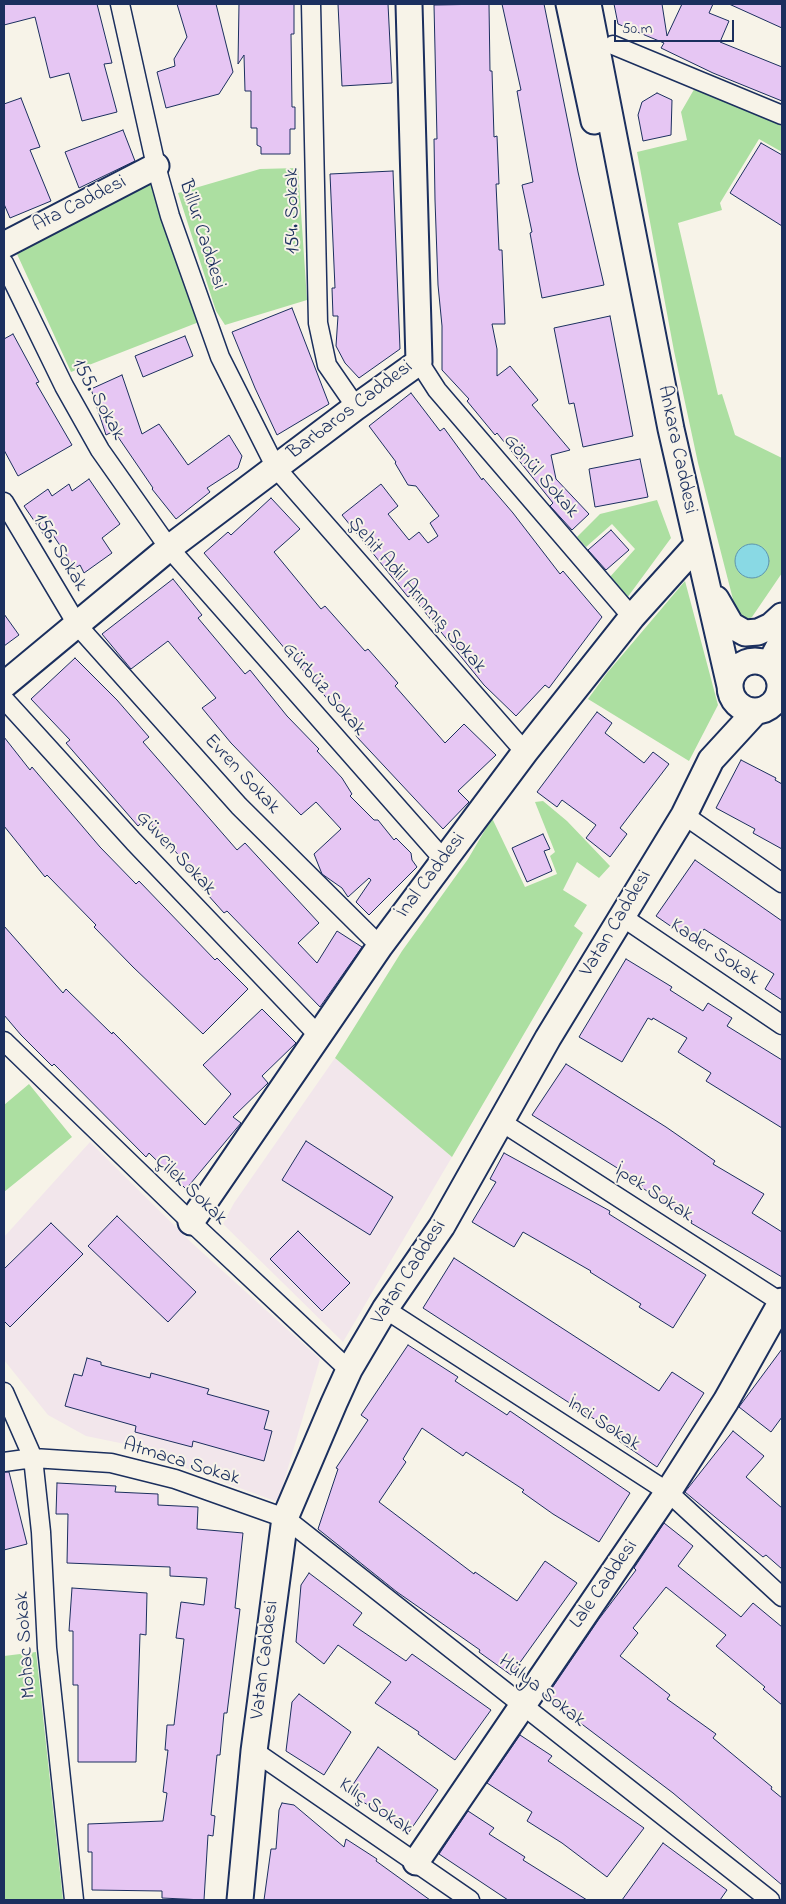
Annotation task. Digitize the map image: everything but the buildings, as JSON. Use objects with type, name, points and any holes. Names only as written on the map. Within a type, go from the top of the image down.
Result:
[{"type":"main road","name":"Barbaros Caddesi","points":[[4,685],[78,626],[169,548],[356,407],[419,362],[409,4]]},
{"type":"main road","points":[[568,4],[605,173],[629,212]]},
{"type":"main road","name":"Ankara Caddesi","points":[[588,4],[670,429],[731,691]]},
{"type":"main road","points":[[605,4],[637,167],[629,212]]},
{"type":"main road","name":"Ata Caddesi","points":[[4,245],[156,166]]},
{"type":"main road","name":"İnal Caddesi","points":[[191,1222],[380,946],[444,860],[525,752],[632,617],[696,546]]},
{"type":"main road","points":[[704,580],[731,625],[745,633],[758,632],[771,626],[782,616]]},
{"type":"main road","points":[[769,665],[782,641]]},
{"type":"main road","points":[[711,760],[735,671],[740,666],[755,661],[769,665],[779,677],[780,693],[768,714],[742,708],[731,691]]},
{"type":"main road","name":"Vatan Caddesi","points":[[240,1900],[254,1750],[285,1518],[349,1370],[385,1309],[442,1226],[500,1121],[621,916],[684,815],[711,760],[768,714]]},
{"type":"main road","name":"Lale Caddesi","points":[[416,1862],[668,1492],[726,1401],[782,1302]]},
{"type":"street","name":"Billur Caddesi","points":[[120,4],[156,166],[170,216],[220,357],[276,468]]},
{"type":"street","name":"154. Sokak","points":[[311,4],[318,323],[327,365],[356,407]]},
{"type":"street","points":[[613,45],[782,115]]},
{"type":"street","name":"155. Sokak","points":[[4,263],[64,386],[100,450],[169,548]]},
{"type":"street","name":"Gönül Sokak","points":[[419,362],[436,390],[632,617]]},
{"type":"street","name":"Şehit Adil Arınmış Sokak","points":[[276,468],[525,752]]},
{"type":"street","name":"156. Sokak","points":[[4,502],[78,626]]},
{"type":"street","name":"Gürbüz Sokak","points":[[169,548],[444,860]]},
{"type":"street","name":"Evren Sokak","points":[[78,626],[239,806],[380,946]]},
{"type":"street","name":"Güven Sokak","points":[[4,699],[134,842],[318,1035]]},
{"type":"street","points":[[684,815],[782,883]]},
{"type":"street","name":"Kader Sokak","points":[[621,916],[782,1025]]},
{"type":"street","name":"Çilek Sokak","points":[[4,1041],[191,1222],[349,1370]]},
{"type":"street","name":"İpek Sokak","points":[[500,1121],[782,1302]]},
{"type":"street","name":"İnci Sokak","points":[[385,1309],[668,1492],[782,1596]]},
{"type":"street","name":"Mohac Sokak","points":[[4,1392],[34,1458],[41,1532],[47,1648],[74,1900]]},
{"type":"street","name":"Atmaca Sokak","points":[[4,1462],[34,1458],[112,1463],[175,1479],[285,1518]]},
{"type":"street","name":"Hülya Sokak","points":[[285,1518],[770,1900]]},
{"type":"street","name":"Kılıç Sokak","points":[[254,1750],[470,1900]]},
{"type":"shaded area","points":[[335,1058],[452,1157],[343,1342],[223,1224],[234,1203]]},
{"type":"shaded area","points":[[90,1142],[193,1244],[320,1359],[278,1502],[163,1460],[154,1450],[86,1436],[48,1415],[4,1360],[4,1237]]},
{"type":"green space","points":[[696,86],[782,123],[782,152],[759,139],[720,203],[722,210],[678,223],[718,395],[722,394],[735,435],[782,458],[782,573],[752,617],[745,621],[737,615],[698,463],[674,351],[637,152],[687,140],[681,112]]},
{"type":"green space","points":[[298,168],[307,300],[225,325],[216,311],[178,193],[260,169]]},
{"type":"green space","points":[[155,181],[199,322],[71,372],[17,254]]},
{"type":"green space","points":[[657,500],[671,538],[627,598],[609,578],[635,549],[612,524],[586,547],[577,537],[600,514]]},
{"type":"green space","points":[[685,581],[718,705],[689,761],[588,699],[607,673]]},
{"type":"green space","points":[[543,801],[567,821],[610,866],[599,878],[577,862],[563,890],[587,905],[574,926],[583,933],[452,1157],[335,1058],[402,951],[468,859],[492,818],[525,887],[557,874],[550,856],[555,852],[535,802]]},
{"type":"green space","points":[[29,1084],[72,1137],[4,1192],[4,1105]]},
{"type":"green space","points":[[36,1652],[63,1900],[4,1900],[4,1656]]},
{"type":"water","points":[[752,544],[759,545],[764,549],[768,554],[768,568],[764,573],[759,577],[752,578],[745,577],[740,573],[736,568],[735,561],[736,554],[740,549],[745,545]]}]
